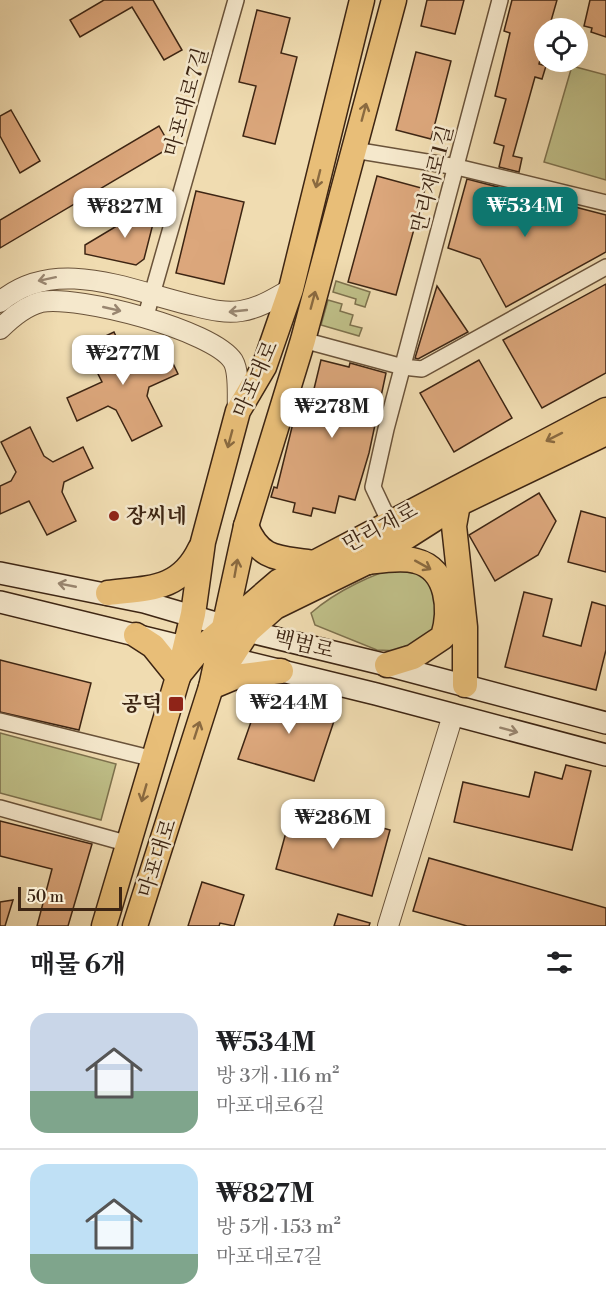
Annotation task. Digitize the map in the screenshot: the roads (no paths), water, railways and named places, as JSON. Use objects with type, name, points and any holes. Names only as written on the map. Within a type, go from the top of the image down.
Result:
[{"type":"main road","name":"마포대로","points":[[104,926],[178,677],[237,628],[246,526],[303,340],[394,0]]},
{"type":"main road","name":"마포대로","points":[[135,926],[211,687],[208,653],[193,614],[203,542],[238,411],[264,367],[291,288],[358,1]]},
{"type":"main road","name":"만리재로","points":[[237,628],[278,582],[606,410]]},
{"type":"main road","name":"만리재로","points":[[237,628],[367,562],[458,504],[606,433]]},
{"type":"main road","points":[[458,504],[454,526],[465,627],[465,685]]},
{"type":"main road","points":[[246,526],[258,548],[265,553],[314,563]]},
{"type":"main road","points":[[108,593],[159,587],[179,577],[192,566],[203,542]]},
{"type":"main road","points":[[367,562],[414,560],[426,564],[436,573],[443,586],[447,603],[448,621],[443,637],[413,657],[387,664]]},
{"type":"main road","name":"백범로","points":[[0,573],[108,593],[193,614],[237,628],[387,664],[606,723]]},
{"type":"main road","name":"백범로","points":[[0,602],[281,671],[606,755]]},
{"type":"main road","points":[[136,635],[153,646],[178,677]]},
{"type":"main road","points":[[211,687],[235,676],[281,671]]},
{"type":"street","name":"마포대로7길","points":[[145,319],[236,0]]},
{"type":"street","name":"만리재로1길","points":[[390,524],[373,487],[500,0]]},
{"type":"street","points":[[354,150],[457,167],[606,203]]},
{"type":"street","points":[[403,367],[422,369],[606,267]]},
{"type":"street","points":[[0,302],[22,286],[58,276],[78,278],[220,312],[242,311],[264,305],[291,288]]},
{"type":"street","points":[[0,329],[24,309],[39,303],[58,300],[76,301],[194,334],[223,349],[234,364],[238,411]]},
{"type":"street","name":"마포대로","points":[[303,340],[403,367]]},
{"type":"street","points":[[388,926],[453,715]]},
{"type":"street","points":[[0,721],[154,759]]},
{"type":"street","name":"마포대로","points":[[0,808],[129,844]]},
{"type":"place","name":"장씨네","points":[[114,516]]},
{"type":"place","name":"공덕","points":[[176,704]]}]
